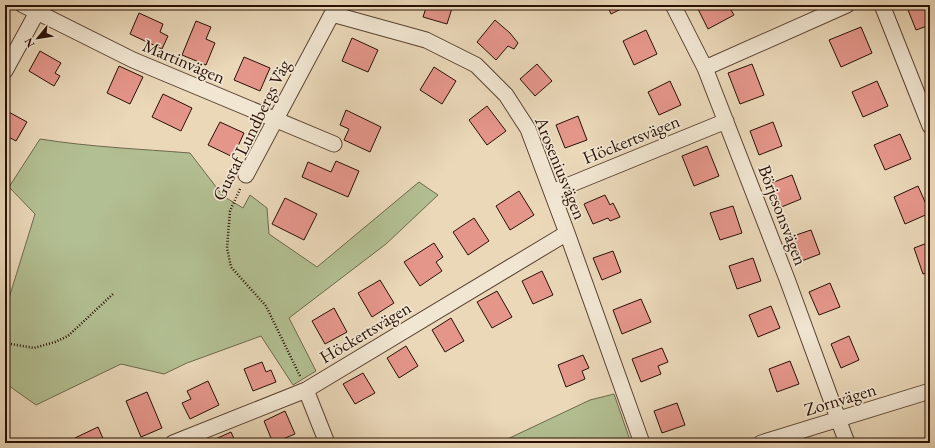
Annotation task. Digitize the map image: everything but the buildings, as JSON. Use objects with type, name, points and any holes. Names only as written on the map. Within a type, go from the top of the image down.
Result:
[{"type":"street","name":"Martinvägen","points":[[22,5],[39,9],[133,60],[334,144]]},
{"type":"street","name":"Börjesonsvägen","points":[[673,5],[704,68],[726,121],[787,279],[847,443]]},
{"type":"street","points":[[704,68],[847,5]]},
{"type":"street","points":[[882,5],[930,124]]},
{"type":"street","points":[[5,71],[39,9]]},
{"type":"street","name":"Gustaf Lundbergs Väg","points":[[246,175],[333,9]]},
{"type":"street","name":"Aroseniusvägen","points":[[333,9],[426,40],[476,65],[506,95],[528,129],[642,443]]},
{"type":"street","name":"Höckertsvägen","points":[[552,192],[726,121]]},
{"type":"street","name":"Höckertsvägen","points":[[173,443],[306,390],[567,233]]},
{"type":"street","points":[[306,390],[327,443]]},
{"type":"street","name":"Zornvägen","points":[[761,443],[930,391]]},
{"type":"path","name":"Gustaf Lundbergs Väg","points":[[246,175],[230,211],[227,248],[231,267],[266,306],[306,390]]},
{"type":"path","points":[[5,343],[34,348],[55,342],[68,336],[113,294]]},
{"type":"green space","points":[[40,139],[96,146],[190,153],[223,196],[243,208],[250,195],[267,208],[269,234],[317,267],[419,182],[438,195],[386,244],[289,318],[316,371],[293,385],[261,336],[187,363],[164,374],[121,364],[36,405],[5,383],[5,311],[35,214],[9,187]]},
{"type":"green space","points":[[614,394],[631,443],[499,443],[590,400]]}]
